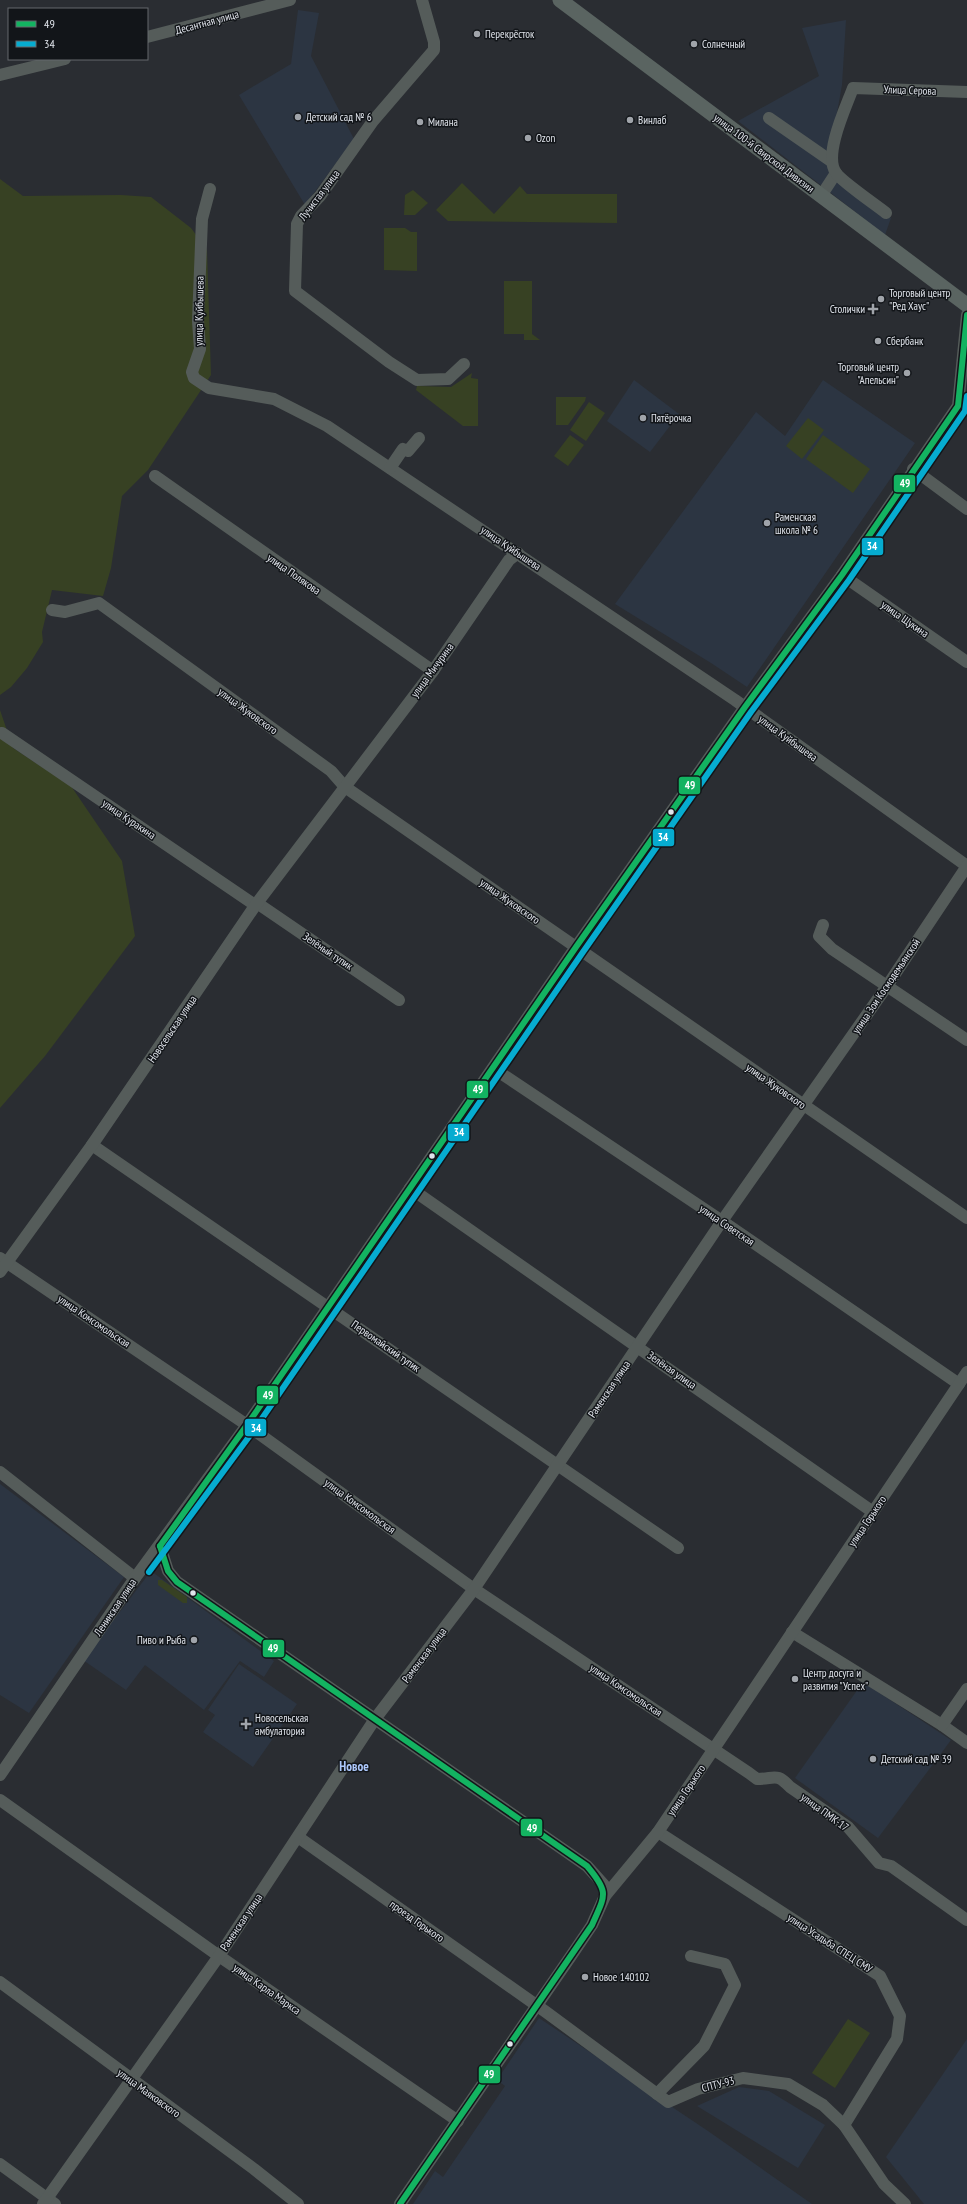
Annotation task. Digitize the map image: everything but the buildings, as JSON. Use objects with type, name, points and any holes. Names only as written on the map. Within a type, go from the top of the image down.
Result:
[{"type":"main road","name":"улица 100-й Свирской Дивизии","points":[[560,0],[967,305]]},
{"type":"street","name":"Десантная улица","points":[[148,37],[290,0]]},
{"type":"street","name":"Лучистая улица","points":[[422,0],[434,42],[434,50],[373,121],[320,196],[299,220],[296,230],[295,291],[389,362],[417,380],[448,379],[464,364]]},
{"type":"street","points":[[0,75],[61,60]]},
{"type":"street","name":"Улица Серова","points":[[831,161],[834,144],[853,88],[967,92]]},
{"type":"street","points":[[769,118],[831,161],[836,173],[886,213]]},
{"type":"street","points":[[821,196],[836,173]]},
{"type":"street","name":"улица Куйбышева","points":[[210,189],[202,219],[198,322],[200,349],[192,372],[194,378],[209,388],[274,399],[327,426],[745,707],[967,866]]},
{"type":"street","points":[[576,947],[745,707],[842,575],[913,469],[958,406],[967,315]]},
{"type":"street","points":[[390,468],[403,449],[408,451],[419,438]]},
{"type":"street","points":[[913,469],[967,509]]},
{"type":"street","name":"улица Полякова","points":[[155,476],[433,671]]},
{"type":"street","name":"улица Мичурина","points":[[346,787],[433,671],[509,560],[518,554]]},
{"type":"street","name":"улица Щукина","points":[[842,575],[967,662]]},
{"type":"street","name":"улица Жуковского","points":[[52,610],[64,612],[99,603],[331,771],[346,787],[967,1218]]},
{"type":"street","name":"улица Куракина","points":[[2,733],[256,904]]},
{"type":"street","name":"Новосельская улица","points":[[0,1272],[3,1260],[92,1145],[256,904],[346,787]]},
{"type":"street","name":"улица Зои Космодемьянской","points":[[804,1105],[887,986],[967,866]]},
{"type":"street","name":"Зелёный тупик","points":[[256,904],[399,1000]]},
{"type":"street","points":[[823,925],[819,936],[832,949],[967,1040]]},
{"type":"street","name":"Ленинская улица","points":[[0,1775],[135,1578],[160,1546],[247,1425],[576,947]]},
{"type":"street","name":"улица Советская","points":[[493,1068],[722,1221],[959,1384]]},
{"type":"street","name":"Раменская улица","points":[[48,2202],[219,1956],[376,1719],[474,1589],[722,1221],[804,1105]]},
{"type":"street","name":"Первомайский тупик","points":[[92,1145],[329,1306],[678,1548]]},
{"type":"street","name":"Зелёная улица","points":[[410,1188],[638,1346],[873,1512]]},
{"type":"street","name":"улица Комсомольская","points":[[3,1260],[247,1425],[474,1589],[714,1749]]},
{"type":"street","name":"улица Горького","points":[[400,2204],[592,1924],[605,1896],[658,1832],[967,1372]]},
{"type":"street","points":[[0,1472],[135,1578]]},
{"type":"street","points":[[160,1546],[168,1571],[177,1582],[587,1866],[604,1885],[605,1896]]},
{"type":"street","points":[[792,1632],[942,1725],[967,1743]]},
{"type":"street","points":[[942,1725],[967,1688]]},
{"type":"street","name":"улица ПМК-17","points":[[714,1749],[757,1779],[777,1776],[783,1780],[790,1787],[848,1827],[879,1864],[891,1866],[967,1920]]},
{"type":"street","name":"улица Карла Маркса","points":[[0,1800],[219,1956],[458,2121]]},
{"type":"street","name":"улица Усадьба СПЕЦ СМУ","points":[[658,1832],[880,1976],[900,2016],[897,2039],[844,2125]]},
{"type":"street","name":"проезд Горького","points":[[298,1837],[536,2005]]},
{"type":"street","points":[[657,2094],[704,2046],[735,1985],[725,1964],[691,1956]]},
{"type":"street","name":"улица Маяковского","points":[[0,1982],[254,2169],[298,2204]]},
{"type":"street","name":"СПТУ-93","points":[[536,2005],[668,2102],[698,2089],[743,2078],[788,2084],[823,2105],[844,2125],[884,2184],[905,2204]]},
{"type":"street","points":[[0,2164],[48,2202]]},
{"type":"shaded area","name":"Детский сад № 6","points":[[298,10],[319,13],[311,56],[354,139],[305,205],[239,95],[291,64]]},
{"type":"shaded area","points":[[846,20],[842,85],[828,163],[830,172],[891,218],[885,235],[738,121],[819,76],[802,28]]},
{"type":"shaded area","points":[[634,380],[679,414],[650,452],[607,421]]},
{"type":"shaded area","name":"Раменская школа № 6","points":[[823,380],[915,443],[747,687],[615,604],[756,412],[785,436]]},
{"type":"shaded area","points":[[0,1484],[124,1577],[29,1713],[0,1695]]},
{"type":"shaded area","points":[[151,1571],[274,1661],[264,1677],[240,1661],[204,1710],[145,1665],[126,1690],[83,1660]]},
{"type":"shaded area","name":"Новосельская амбулатория","points":[[239,1664],[297,1704],[253,1767],[203,1732],[215,1715],[208,1710]]},
{"type":"shaded area","name":"Детский сад № 39","points":[[863,1682],[951,1740],[878,1838],[795,1778]]},
{"type":"shaded area","points":[[539,2018],[708,2131],[812,2204],[413,2204],[435,2171],[443,2177],[505,2086],[497,2080]]},
{"type":"shaded area","points":[[967,2039],[967,2204],[924,2204],[886,2157]]},
{"type":"shaded area","points":[[739,2087],[769,2091],[825,2125],[798,2168],[697,2106]]},
{"type":"green space","points":[[0,179],[23,196],[121,195],[151,197],[191,228],[207,250],[211,375],[148,470],[122,496],[111,568],[103,596],[52,590],[42,632],[43,642],[27,668],[11,687],[0,695]]},
{"type":"green space","points":[[462,183],[494,214],[520,186],[527,194],[617,194],[617,223],[448,221],[436,210]]},
{"type":"green space","points":[[413,190],[428,203],[415,215],[404,215],[405,195]]},
{"type":"green space","points":[[384,228],[405,228],[411,232],[417,232],[417,271],[384,270]]},
{"type":"green space","points":[[504,281],[532,281],[532,334],[540,340],[524,340],[524,334],[504,334]]},
{"type":"green space","points":[[472,373],[471,378],[478,379],[478,426],[463,426],[416,390],[417,386],[451,387]]},
{"type":"green space","points":[[556,397],[586,397],[585,401],[568,425],[556,425]]},
{"type":"green space","points":[[589,402],[605,413],[586,441],[570,430]]},
{"type":"green space","points":[[808,418],[824,430],[802,459],[786,446]]},
{"type":"green space","points":[[570,435],[584,445],[568,466],[554,456]]},
{"type":"green space","points":[[823,435],[870,469],[853,493],[806,459]]},
{"type":"green space","points":[[0,710],[13,748],[71,786],[122,861],[135,936],[45,1056],[0,1108]]},
{"type":"green space","points":[[158,1580],[162,1580],[187,1597],[187,1603],[183,1603],[158,1585]]},
{"type":"green space","points":[[848,2019],[870,2033],[835,2088],[812,2073]]},
{"type":"transit line","name":"49","points":[[160,1546],[247,1425],[576,947],[745,707],[842,575],[958,406],[967,315]]},
{"type":"transit line","name":"34","points":[[149,1572],[254,1430],[583,952],[751,712],[849,580],[965,411],[967,396]]},
{"type":"transit line","name":"49","points":[[160,1546],[168,1571],[177,1582],[587,1866],[599,1882],[602,1889],[602,1900],[592,1925],[400,2204]]},
{"type":"place","name":"Перекрёсток","points":[[477,34]]},
{"type":"place","name":"Солнечный","points":[[694,44]]},
{"type":"place","name":"Детский сад № 6","points":[[298,117]]},
{"type":"place","name":"Винлаб","points":[[630,120]]},
{"type":"place","name":"Милана","points":[[420,122]]},
{"type":"place","name":"Ozon","points":[[528,138]]},
{"type":"place","name":"Торговый центр \"Ред Хаус\"","points":[[881,299]]},
{"type":"place","name":"Столички","points":[[873,309]]},
{"type":"place","name":"Сбербанк","points":[[878,341]]},
{"type":"place","name":"Торговый центр \"Апельсин\"","points":[[907,373]]},
{"type":"place","name":"Пятёрочка","points":[[643,418]]},
{"type":"place","name":"Раменская школа № 6","points":[[767,523]]},
{"type":"place","name":"Пиво и Рыба","points":[[194,1640]]},
{"type":"place","name":"Центр досуга и развития \"Успех\"","points":[[795,1679]]},
{"type":"place","name":"Новосельская амбулатория","points":[[246,1724]]},
{"type":"place","name":"Детский сад № 39","points":[[873,1759]]},
{"type":"place","name":"Новое 140102","points":[[585,1977]]},
{"type":"district","name":"Новое","points":[[354,1766]]}]
